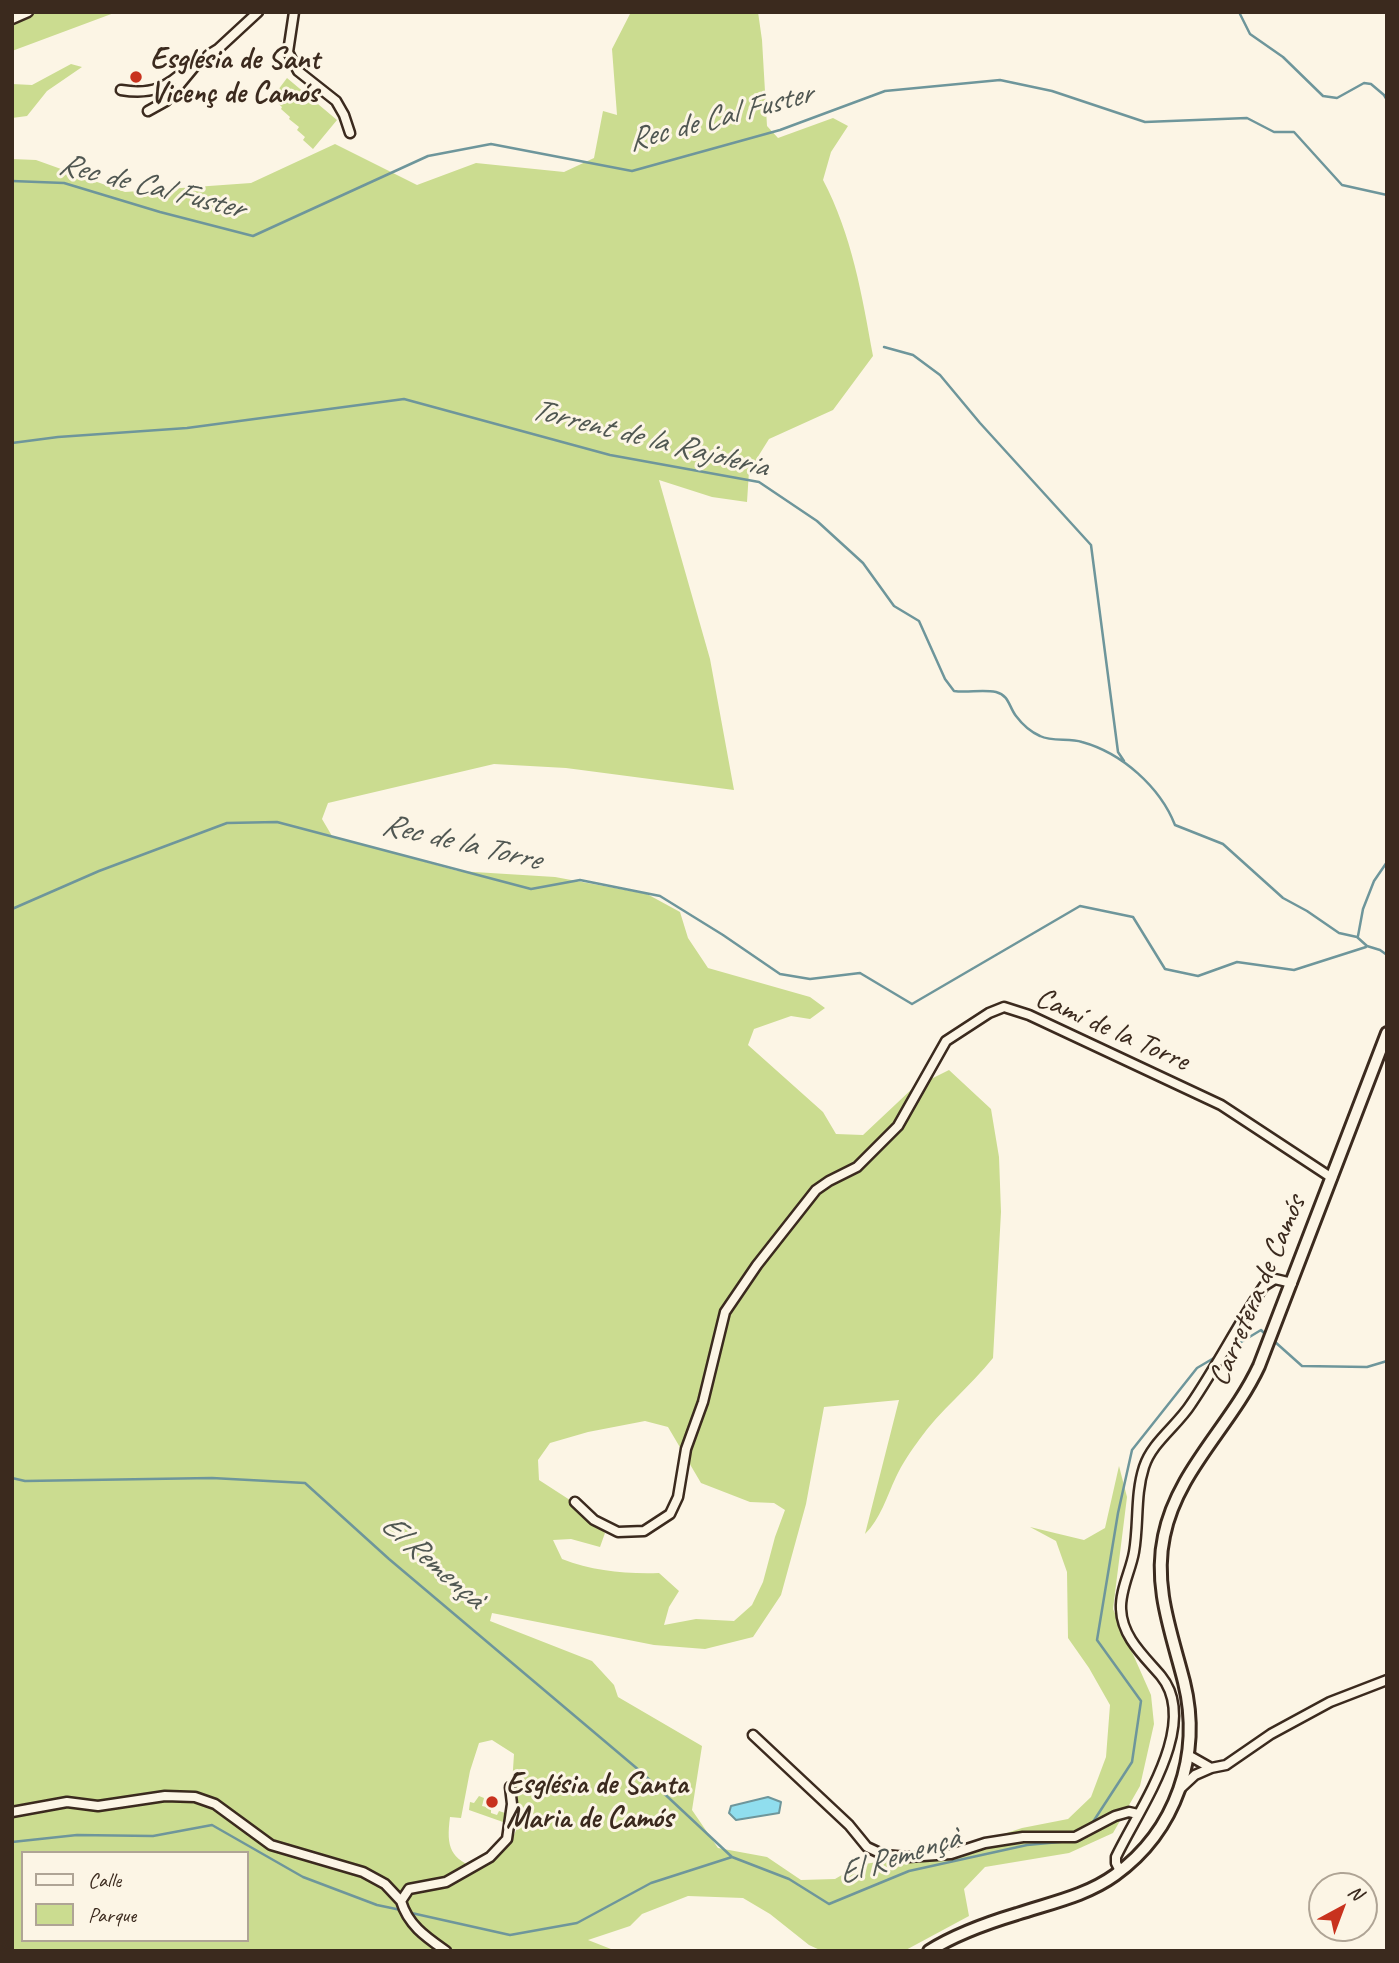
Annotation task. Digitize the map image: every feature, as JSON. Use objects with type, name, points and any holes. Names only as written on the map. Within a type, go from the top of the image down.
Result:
[{"type":"street","points":[[12,19],[28,12]]},
{"type":"street","points":[[121,90],[147,93],[171,83],[218,49],[258,12]]},
{"type":"street","points":[[294,12],[288,52],[298,71],[336,101],[350,133]]},
{"type":"street","points":[[148,111],[166,102],[200,60]]},
{"type":"street","name":"Camí de la Torre","points":[[575,1502],[594,1520],[618,1532],[644,1531],[670,1514],[678,1497],[687,1449],[703,1402],[725,1312],[757,1265],[816,1190],[857,1167],[898,1126],[946,1041],[989,1013],[1004,1007],[1029,1015],[1221,1105],[1332,1178]]},
{"type":"street","name":"Carretera de Camós","points":[[929,1951],[984,1925],[1074,1896],[1096,1886],[1121,1871],[1136,1857],[1168,1818],[1180,1790],[1187,1760],[1190,1721],[1186,1690],[1161,1591],[1163,1539],[1168,1517],[1182,1485],[1243,1397],[1266,1351],[1387,1033]]},
{"type":"street","points":[[1121,1871],[1116,1857],[1168,1748],[1175,1709],[1169,1686],[1128,1634],[1121,1607],[1134,1550],[1138,1489],[1147,1457],[1188,1409],[1248,1310],[1269,1281],[1275,1279],[1292,1283]]},
{"type":"street","points":[[1180,1790],[1200,1773],[1226,1765],[1270,1734],[1330,1702],[1387,1679]]},
{"type":"street","points":[[753,1735],[849,1825],[867,1847],[884,1855],[908,1857],[951,1854],[985,1843],[1023,1837],[1075,1837],[1115,1816],[1129,1811],[1138,1814]]},
{"type":"street","points":[[1187,1760],[1211,1768]]},
{"type":"street","points":[[1187,1760],[1200,1773]]},
{"type":"street","points":[[401,1901],[409,1889],[446,1882],[480,1865],[507,1839],[512,1804],[510,1787]]},
{"type":"street","points":[[12,1812],[67,1802],[98,1805],[165,1796],[195,1797],[215,1804],[271,1845],[363,1872],[385,1884],[401,1901],[407,1919],[446,1951]]},
{"type":"street","points":[[1123,1841],[1125,1851],[1136,1857]]},
{"type":"green space","points":[[12,12],[143,12],[114,13],[12,51]]},
{"type":"green space","points":[[631,12],[758,12],[767,126],[778,138],[833,118],[848,126],[831,152],[823,180],[849,244],[873,356],[833,410],[769,439],[749,471],[747,502],[712,497],[659,480],[710,659],[734,790],[566,768],[494,764],[328,803],[322,819],[332,836],[458,871],[555,877],[647,894],[680,912],[688,938],[708,968],[810,997],[825,1008],[810,1019],[791,1016],[754,1029],[748,1045],[823,1112],[836,1134],[863,1135],[913,1088],[949,1070],[991,1109],[999,1157],[1001,1212],[993,1358],[919,1440],[898,1472],[879,1515],[865,1534],[899,1400],[824,1407],[806,1504],[781,1595],[753,1637],[705,1649],[654,1645],[492,1613],[490,1621],[592,1661],[614,1685],[618,1697],[702,1746],[692,1810],[718,1848],[767,1857],[801,1880],[835,1879],[859,1865],[961,1848],[1022,1828],[1068,1819],[1091,1797],[1106,1757],[1110,1705],[1068,1638],[1067,1572],[1056,1541],[1030,1527],[1084,1540],[1105,1528],[1119,1466],[1127,1497],[1113,1609],[1151,1695],[1154,1724],[1140,1786],[1113,1833],[1069,1853],[985,1867],[964,1889],[969,1916],[904,1951],[822,1951],[809,1945],[770,1914],[743,1898],[688,1896],[642,1914],[630,1926],[588,1940],[616,1951],[12,1951],[12,159],[36,160],[125,192],[251,183],[335,144],[417,185],[476,163],[564,172],[594,158],[603,111],[617,115],[612,49]],"holes":[[[645,1421],[668,1427],[701,1483],[750,1502],[774,1503],[785,1510],[763,1582],[752,1605],[734,1621],[696,1619],[664,1625],[669,1607],[679,1591],[659,1573],[609,1571],[574,1563],[562,1559],[553,1540],[571,1539],[600,1547],[605,1533],[573,1502],[539,1480],[538,1460],[550,1443],[588,1432]],[[492,1740],[514,1754],[512,1785],[517,1806],[513,1826],[517,1828],[507,1847],[479,1870],[469,1866],[452,1851],[449,1837],[450,1817],[461,1818],[470,1771],[479,1743]]]},
{"type":"green space","points":[[71,64],[82,67],[47,91],[27,116],[12,118],[12,84],[32,85]]},
{"type":"green space","points":[[287,78],[337,120],[313,149],[303,140],[305,137],[297,130],[299,127],[272,98]]},
{"type":"green space","points":[[479,1796],[484,1798],[482,1806],[491,1808],[491,1813],[505,1813],[503,1822],[469,1810],[470,1802],[474,1803]]},
{"type":"water","points":[[768,1797],[781,1802],[779,1813],[736,1820],[729,1813],[731,1806]]},
{"type":"waterway","points":[[1239,12],[1250,34],[1283,57],[1323,96],[1337,98],[1364,83],[1371,84],[1387,100]]},
{"type":"waterway","name":"Rec de Cal Fuster","points":[[12,181],[64,183],[253,236],[428,156],[491,144],[632,171],[780,130],[885,91],[1000,80],[1052,91],[1145,122],[1247,118],[1274,132],[1294,132],[1342,185],[1387,195]]},
{"type":"waterway","points":[[884,347],[913,355],[940,375],[1091,545],[1118,752],[1124,761]]},
{"type":"waterway","name":"Torrent de la Rajoleria","points":[[12,443],[187,428],[404,399],[610,455],[759,482],[817,521],[863,563],[894,606],[919,621],[945,679],[954,691],[996,692],[1006,699],[1018,719],[1037,734],[1050,739],[1082,742],[1111,754],[1150,785],[1175,825],[1223,844],[1283,898],[1339,933],[1357,937],[1367,946],[1387,955]]},
{"type":"waterway","name":"Rec de la Torre","points":[[12,909],[99,871],[227,823],[277,822],[531,889],[580,880],[660,896],[780,974],[810,979],[860,973],[912,1004],[1080,906],[1133,917],[1165,969],[1198,976],[1237,962],[1294,970],[1366,947]]},
{"type":"waterway","points":[[1358,936],[1363,909],[1374,881],[1387,862]]},
{"type":"waterway","name":"El Remençà","points":[[1228,1350],[1261,1330],[1266,1335]]},
{"type":"waterway","name":"El Remençà","points":[[1274,1341],[1302,1366],[1367,1367],[1387,1361]]},
{"type":"waterway","name":"El Remençà","points":[[1091,1825],[1132,1762],[1141,1701],[1097,1640],[1118,1513],[1132,1450],[1197,1368],[1219,1355]]},
{"type":"waterway","name":"El Remençà","points":[[12,1478],[25,1481],[212,1478],[305,1483],[389,1559],[640,1771],[732,1857],[789,1879],[829,1904],[909,1871],[1027,1845],[1081,1840],[1086,1834]]},
{"type":"waterway","points":[[12,1842],[77,1835],[153,1836],[212,1825],[303,1877],[377,1905],[401,1910]]},
{"type":"waterway","points":[[407,1912],[510,1935],[577,1923],[651,1883],[732,1857]]},
{"type":"place","name":"Església de Sant Vicenç de Camós","points":[[136,77]]},
{"type":"place","name":"Església de Santa Maria de Camós","points":[[492,1802]]}]
